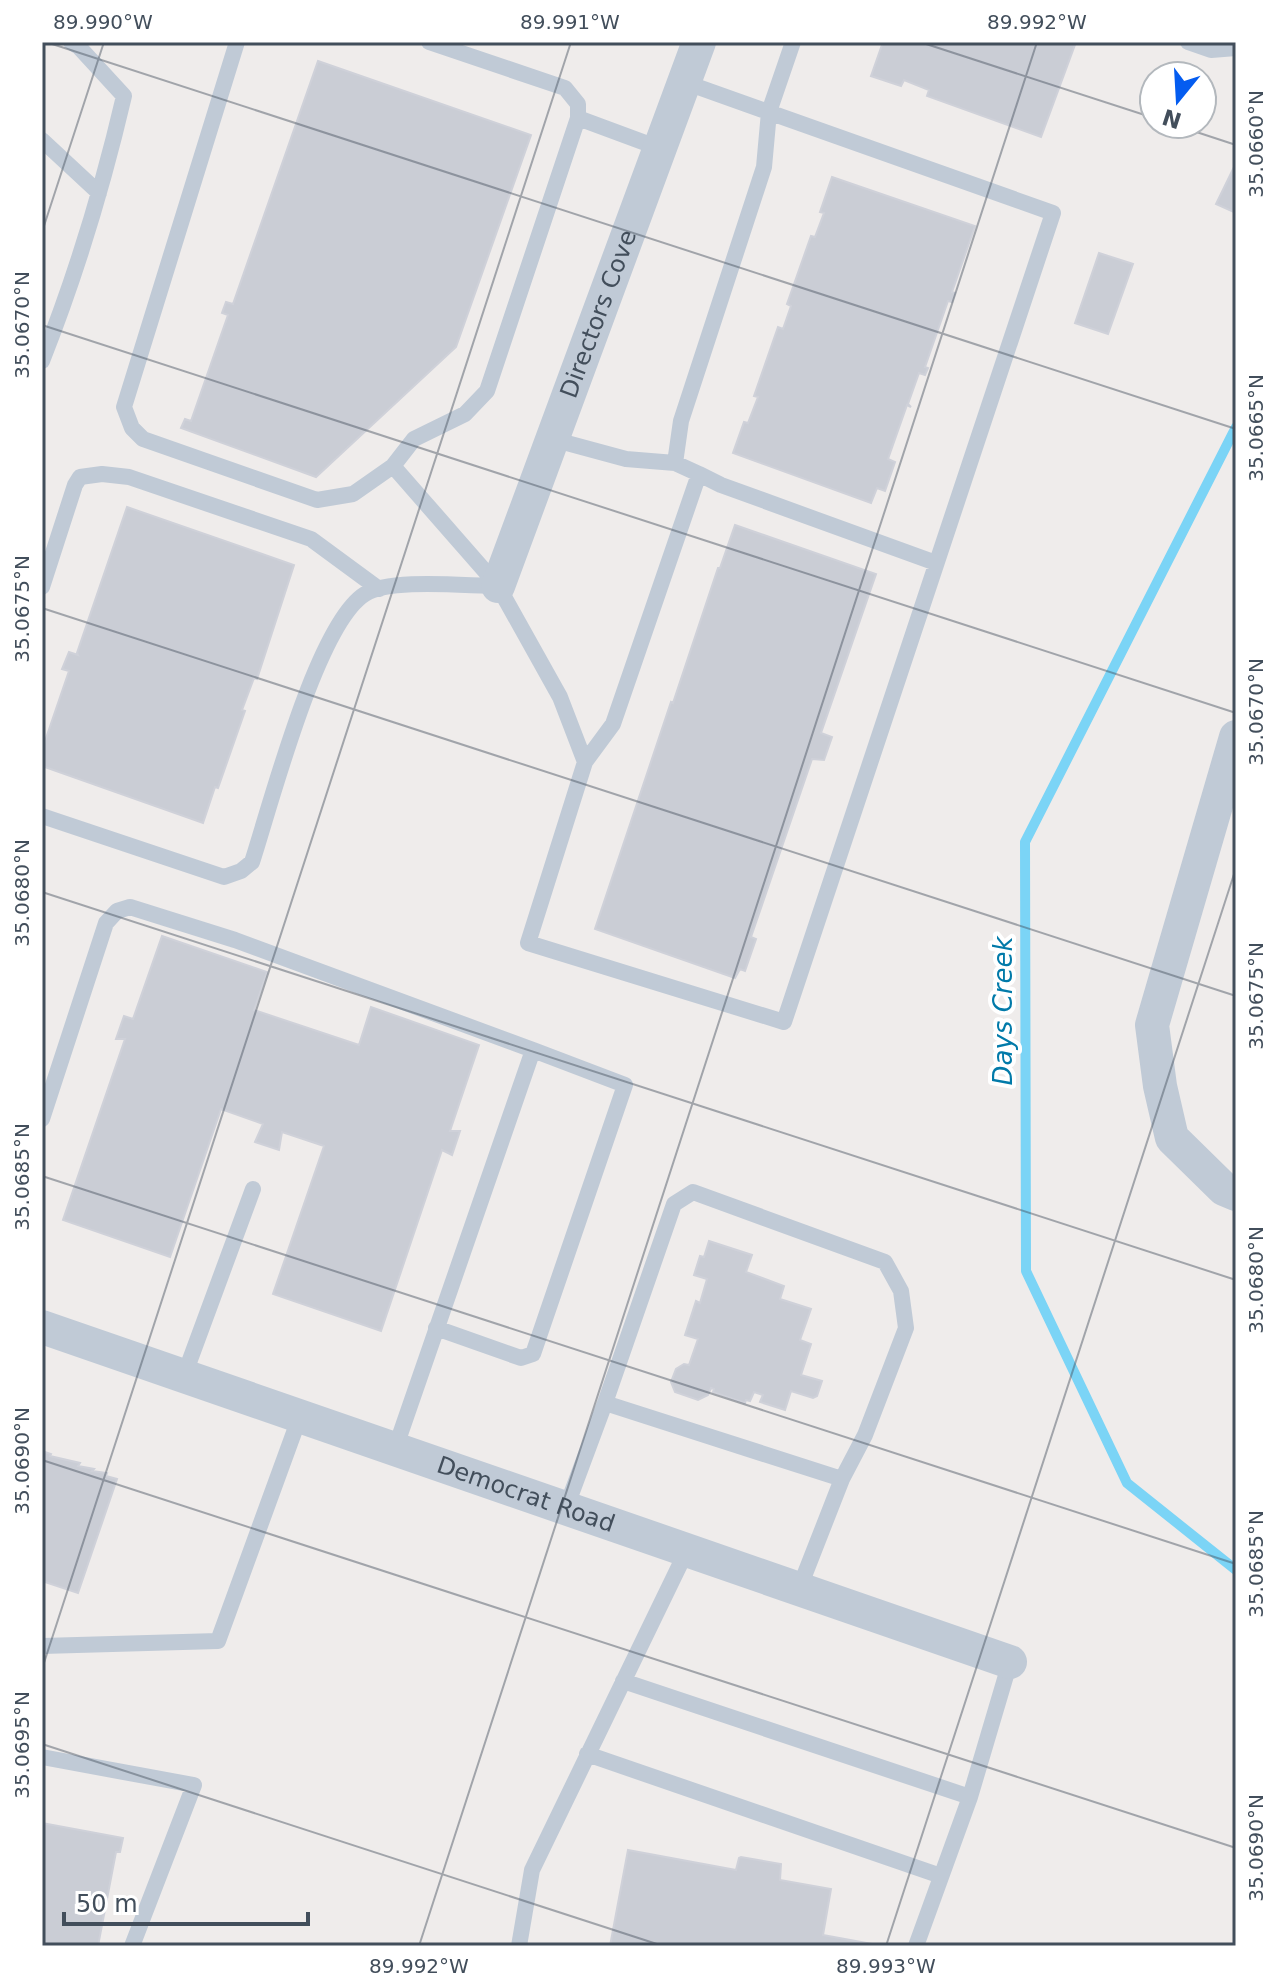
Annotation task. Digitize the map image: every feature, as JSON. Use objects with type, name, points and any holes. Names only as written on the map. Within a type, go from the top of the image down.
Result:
[{"type":"street","name":"Directors Cove","points":[[498,586],[699,42]]},
{"type":"street","points":[[1236,737],[1152,1025],[1160,1086],[1172,1138],[1224,1189],[1236,1194]]},
{"type":"street","name":"Democrat Road","points":[[42,1327],[1010,1662]]},
{"type":"lane","points":[[42,361],[67,298],[124,96],[71,42]]},
{"type":"lane","points":[[237,42],[124,407],[132,428],[143,439],[317,500],[353,494],[393,466],[414,439],[465,414],[487,391],[578,118],[578,104],[565,88],[429,42]]},
{"type":"lane","points":[[675,463],[681,421],[764,167],[769,112],[793,42]]},
{"type":"lane","points":[[1188,42],[1211,50],[1236,48]]},
{"type":"lane","points":[[684,82],[1053,213],[784,1022],[528,943],[585,762],[613,724],[699,474]]},
{"type":"lane","points":[[578,118],[659,148]]},
{"type":"lane","points":[[42,140],[99,193]]},
{"type":"lane","points":[[552,439],[626,459],[675,463],[721,485],[936,563]]},
{"type":"lane","points":[[393,466],[498,586],[560,697],[585,762]]},
{"type":"lane","points":[[42,587],[75,485],[80,477],[102,474],[129,477],[311,539],[379,589]]},
{"type":"lane","points":[[42,816],[196,870],[224,877],[241,871],[252,862],[311,679],[339,621],[365,594],[391,585],[498,586]]},
{"type":"lane","points":[[42,1119],[106,923],[117,911],[130,907],[235,940],[625,1085],[533,1354],[521,1358],[436,1328]]},
{"type":"lane","points":[[395,1449],[533,1050]]},
{"type":"lane","points":[[184,1376],[253,1189]]},
{"type":"lane","points":[[566,1508],[674,1204],[693,1192],[885,1262],[901,1291],[906,1328],[865,1435],[842,1479],[799,1589]]},
{"type":"lane","points":[[605,1403],[842,1479]]},
{"type":"lane","points":[[42,1646],[218,1641],[300,1416]]},
{"type":"lane","points":[[519,1946],[532,1870],[687,1550]]},
{"type":"lane","points":[[916,1946],[970,1797],[1010,1662]]},
{"type":"lane","points":[[623,1681],[970,1797]]},
{"type":"lane","points":[[587,1754],[941,1876]]},
{"type":"lane","points":[[42,1757],[194,1785],[132,1946]]},
{"type":"building","points":[[883,42],[1076,42],[1041,137],[927,96],[929,90],[904,80],[901,86],[871,76]]},
{"type":"building","points":[[318,61],[531,135],[456,347],[316,477],[181,428],[185,419],[191,421],[228,315],[222,313],[226,302],[233,304]]},
{"type":"building","points":[[1236,163],[1236,213],[1216,204]]},
{"type":"building","points":[[832,177],[975,226],[952,292],[955,293],[952,302],[948,301],[925,367],[928,368],[925,375],[919,373],[908,404],[911,407],[907,405],[888,459],[895,462],[885,491],[877,488],[871,503],[733,453],[744,422],[748,423],[758,397],[754,396],[778,327],[783,329],[791,306],[787,304],[811,236],[815,237],[824,213],[820,212]]},
{"type":"building","points":[[1099,253],[1133,264],[1108,334],[1075,323]]},
{"type":"building","points":[[127,507],[294,565],[257,679],[254,678],[242,710],[245,711],[203,823],[42,766],[42,750],[69,671],[62,669],[69,652],[78,655]]},
{"type":"building","points":[[735,525],[876,574],[821,733],[832,737],[824,760],[812,759],[751,937],[756,939],[745,971],[740,969],[735,978],[595,929],[671,702]]},
{"type":"building","points":[[162,936],[267,972],[254,1010],[359,1045],[371,1007],[479,1045],[450,1131],[460,1131],[452,1155],[442,1150],[381,1331],[273,1294],[324,1146],[282,1132],[279,1150],[255,1142],[263,1124],[221,1109],[170,1257],[63,1220],[125,1039],[116,1039],[124,1016],[133,1019]]},
{"type":"building","points":[[709,1241],[752,1255],[746,1272],[784,1286],[780,1299],[811,1309],[800,1340],[811,1344],[801,1375],[822,1381],[817,1396],[813,1398],[791,1391],[785,1410],[760,1402],[763,1395],[754,1392],[750,1401],[746,1400],[745,1403],[713,1392],[711,1388],[708,1395],[698,1400],[675,1392],[671,1382],[676,1369],[684,1364],[689,1365],[698,1339],[685,1335],[707,1279],[694,1275]]},
{"type":"building","points":[[42,1451],[117,1479],[78,1593],[42,1581]]},
{"type":"building","points":[[42,1823],[123,1838],[120,1852],[116,1852],[98,1946],[42,1946]]},
{"type":"building","points":[[628,1850],[736,1870],[741,1857],[781,1864],[780,1880],[831,1889],[823,1935],[883,1946],[610,1946]]},
{"type":"waterway","name":"Days Creek","points":[[1236,427],[1025,842],[1026,1271],[1127,1483],[1236,1570]]}]
